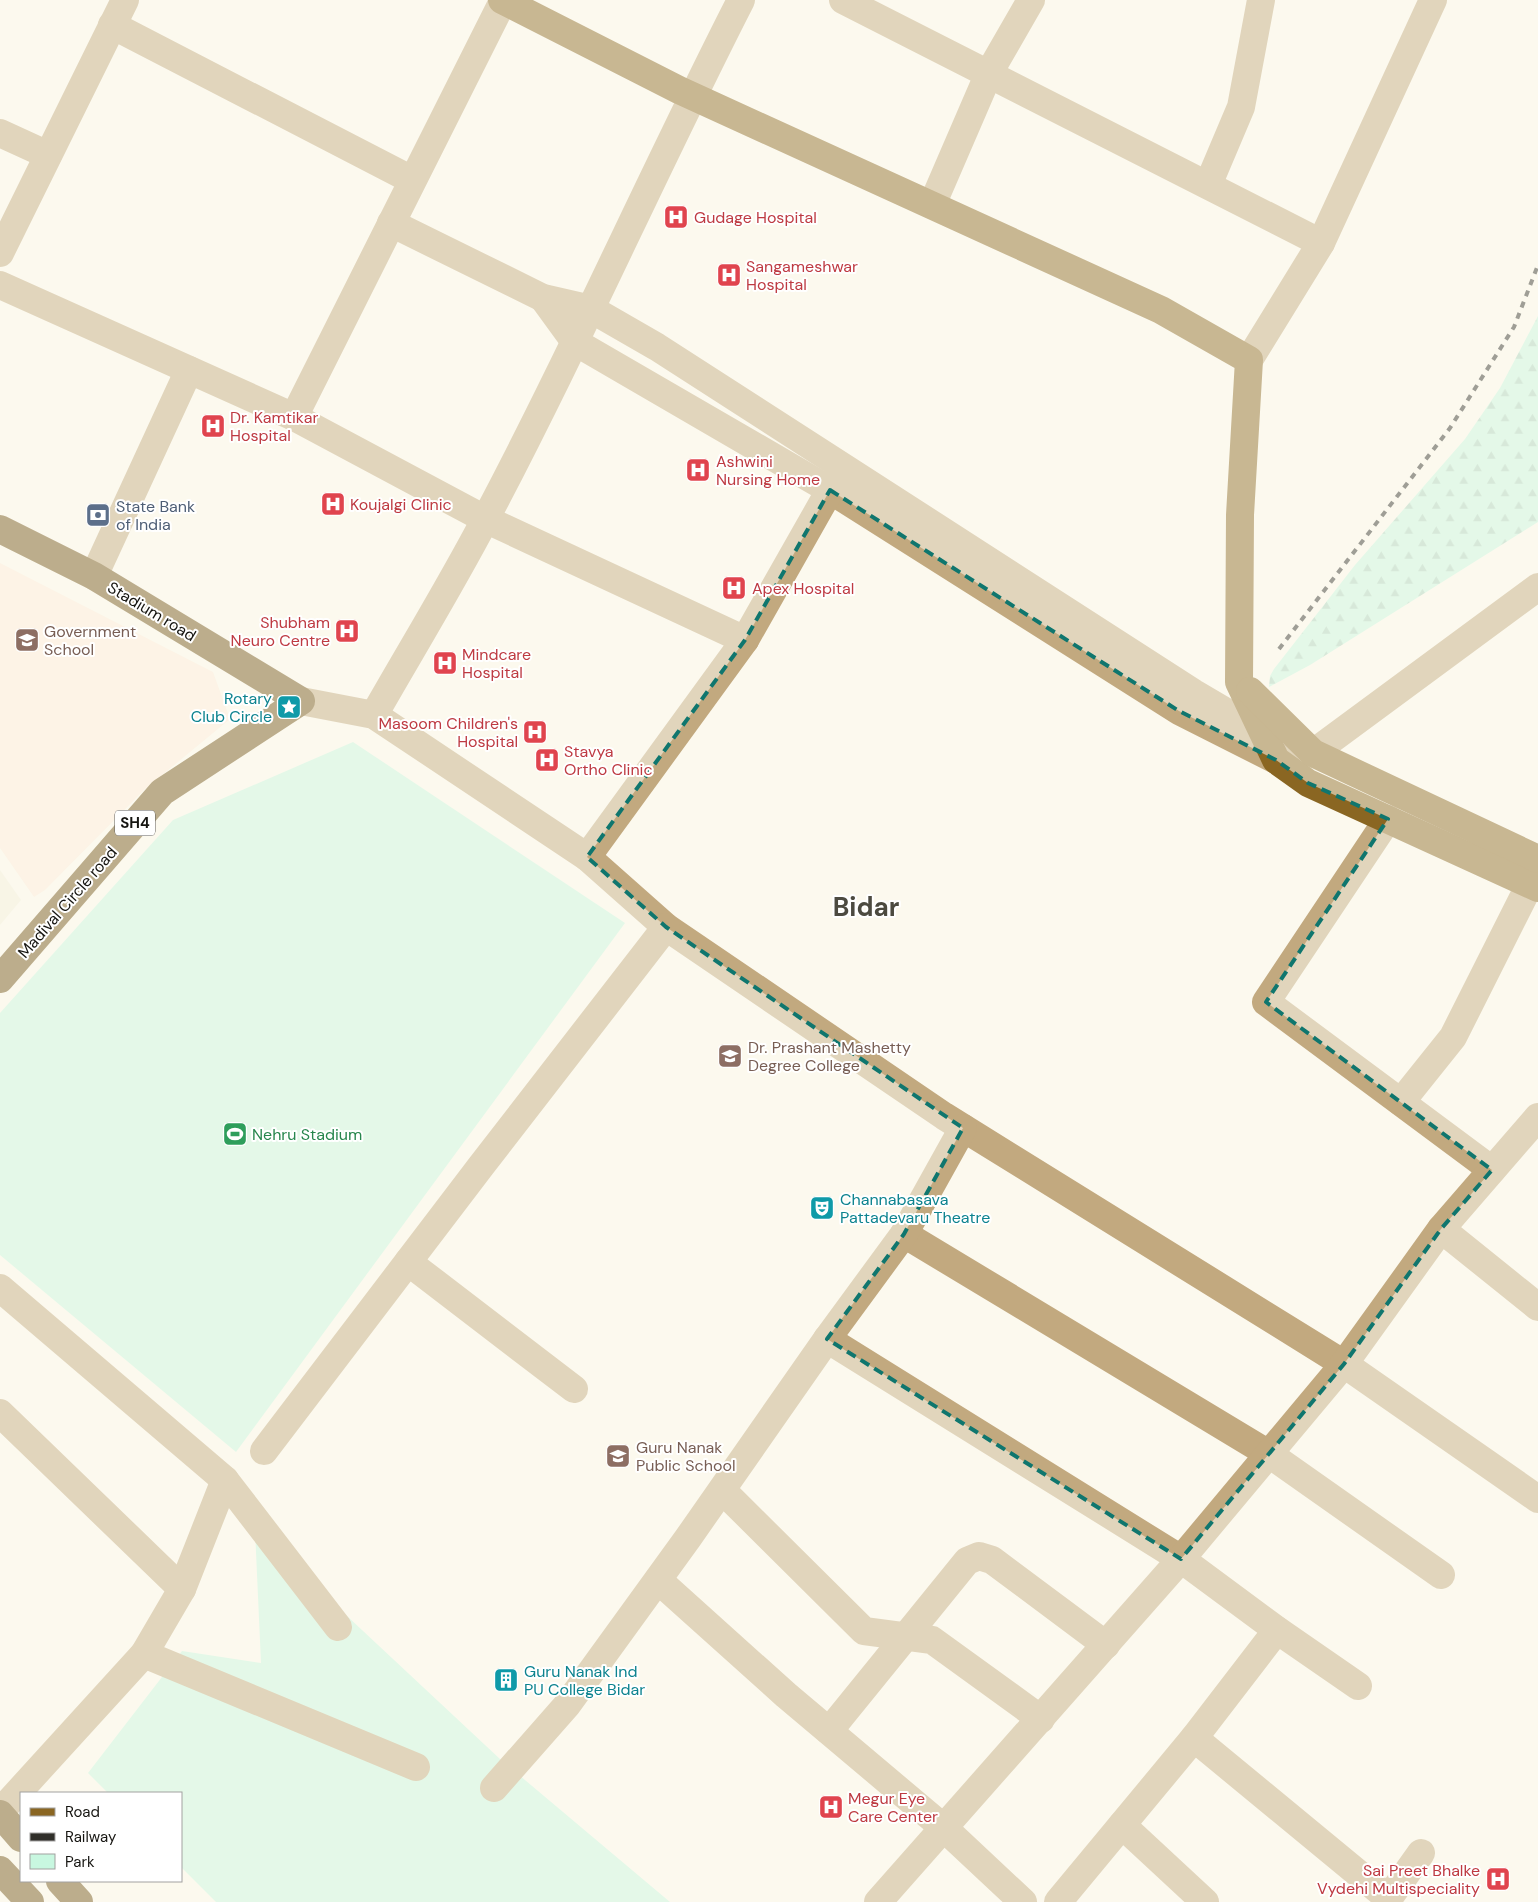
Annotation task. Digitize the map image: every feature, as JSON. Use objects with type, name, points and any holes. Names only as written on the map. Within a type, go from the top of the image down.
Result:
[{"type":"highway","name":"Stadium road","points":[[0,529],[94,576],[301,701]]},
{"type":"highway","name":"Madival Circle road","points":[[0,979],[162,792],[301,701]]},
{"type":"highway","points":[[0,1813],[20,1837]]},
{"type":"highway","points":[[0,1870],[30,1902]]},
{"type":"highway","points":[[61,1882],[79,1902]]},
{"type":"main road","points":[[502,0],[692,96],[1161,310],[1249,360],[1240,515],[1239,682],[1276,760],[1308,783],[1534,886]]},
{"type":"main road","points":[[1239,682],[1313,753],[1538,859]]},
{"type":"street","points":[[0,253],[125,0]]},
{"type":"street","points":[[294,416],[502,0]]},
{"type":"street","points":[[374,715],[485,519],[575,342],[692,96],[740,0]]},
{"type":"street","points":[[842,0],[1321,243]]},
{"type":"street","points":[[932,205],[989,73],[1031,0]]},
{"type":"street","points":[[1208,185],[1241,107],[1262,0]]},
{"type":"street","points":[[1249,360],[1321,243],[1433,0]]},
{"type":"street","points":[[112,25],[412,180]]},
{"type":"street","points":[[0,133],[48,155]]},
{"type":"street","points":[[391,223],[544,298],[591,309],[657,347],[1194,693],[1262,733],[1291,730]]},
{"type":"street","points":[[0,285],[294,416],[485,519],[745,640]]},
{"type":"street","points":[[544,298],[575,342],[830,490],[1179,711],[1276,760],[1313,753],[1538,587]]},
{"type":"street","points":[[94,576],[189,370]]},
{"type":"street","points":[[587,857],[745,640],[830,490]]},
{"type":"street","points":[[301,701],[374,715],[587,857],[666,928],[963,1128],[1344,1364],[1534,1489]]},
{"type":"street","points":[[1388,819],[1266,1002],[1492,1170]]},
{"type":"street","points":[[1401,1102],[1452,1037],[1534,886]]},
{"type":"street","points":[[264,1451],[666,928]]},
{"type":"street","points":[[878,1902],[945,1829],[1181,1559],[1344,1364],[1441,1229],[1538,1117]]},
{"type":"street","points":[[494,1788],[567,1705],[904,1234],[963,1128]]},
{"type":"street","points":[[1441,1229],[1538,1306]]},
{"type":"street","points":[[904,1234],[1268,1454],[1441,1575]]},
{"type":"street","points":[[408,1262],[574,1389]]},
{"type":"street","points":[[0,1288],[225,1480],[338,1627]]},
{"type":"street","points":[[827,1340],[1181,1559],[1277,1630],[1358,1686]]},
{"type":"street","points":[[0,1413],[182,1589]]},
{"type":"street","points":[[0,1813],[144,1654],[182,1589],[225,1480]]},
{"type":"street","points":[[722,1490],[864,1631],[932,1640],[1041,1719]]},
{"type":"street","points":[[829,1731],[967,1561],[979,1556],[992,1560],[1106,1645]]},
{"type":"street","points":[[658,1580],[829,1731],[945,1829],[1023,1902]]},
{"type":"street","points":[[1058,1902],[1194,1738],[1277,1630]]},
{"type":"street","points":[[144,1654],[416,1767]]},
{"type":"street","points":[[1194,1738],[1387,1900],[1421,1853]]},
{"type":"street","points":[[1122,1825],[1205,1902]]},
{"type":"highlighted area","points":[[830,490],[1179,711],[1276,760],[1308,783],[1388,819],[1266,1002],[1492,1170],[1441,1229],[1344,1364],[1181,1559],[827,1339],[904,1234],[963,1128],[666,927],[587,857],[745,640]]},
{"type":"shaded area","points":[[0,563],[213,672],[230,719],[144,790],[45,890],[34,897],[0,848]]},
{"type":"shaded area","points":[[0,870],[21,900],[0,925]]},
{"type":"green space","points":[[1538,316],[1538,522],[1310,665],[1269,687],[1270,676],[1274,669],[1355,565],[1465,439],[1500,388]]},
{"type":"green space","name":"Nehru Stadium","points":[[353,742],[625,923],[236,1452],[0,1255],[0,1013],[173,820]]},
{"type":"green space","points":[[255,1530],[500,1759],[670,1902],[216,1902],[182,1868],[182,1792],[107,1792],[88,1773],[182,1651],[261,1663]]},
{"type":"railway","points":[[1279,649],[1450,428],[1514,327],[1538,265]]},
{"type":"place","name":"Gudage Hospital","points":[[676,217]]},
{"type":"place","name":"Sangameshwar Hospital","points":[[729,275]]},
{"type":"place","name":"Dr. Kamtikar Hospital","points":[[213,426]]},
{"type":"place","name":"Ashwini Nursing Home","points":[[698,470]]},
{"type":"place","name":"Koujalgi Clinic","points":[[333,504]]},
{"type":"place","name":"State Bank of India","points":[[98,515]]},
{"type":"place","name":"Apex Hospital","points":[[734,588]]},
{"type":"place","name":"Shubham Neuro Centre","points":[[347,631]]},
{"type":"place","name":"Government School","points":[[27,640]]},
{"type":"place","name":"Mindcare Hospital","points":[[445,663]]},
{"type":"place","name":"Rotary Club Circle","points":[[289,707]]},
{"type":"place","name":"Masoom Children's Hospital","points":[[535,732]]},
{"type":"place","name":"Stavya Ortho Clinic","points":[[547,760]]},
{"type":"place","name":"Dr. Prashant Mashetty Degree College","points":[[730,1056]]},
{"type":"place","name":"Nehru Stadium","points":[[235,1134]]},
{"type":"place","name":"Channabasava Pattadevaru Theatre","points":[[822,1208]]},
{"type":"place","name":"Guru Nanak Public School","points":[[618,1456]]},
{"type":"place","name":"Guru Nanak Ind PU College Bidar","points":[[506,1680]]},
{"type":"place","name":"Megur Eye Care Center","points":[[831,1807]]},
{"type":"place","name":"Sai Preet Bhalke Vydehi Multispeciality","points":[[1498,1879]]},
{"type":"district","name":"Bidar","points":[[866,907]]}]
